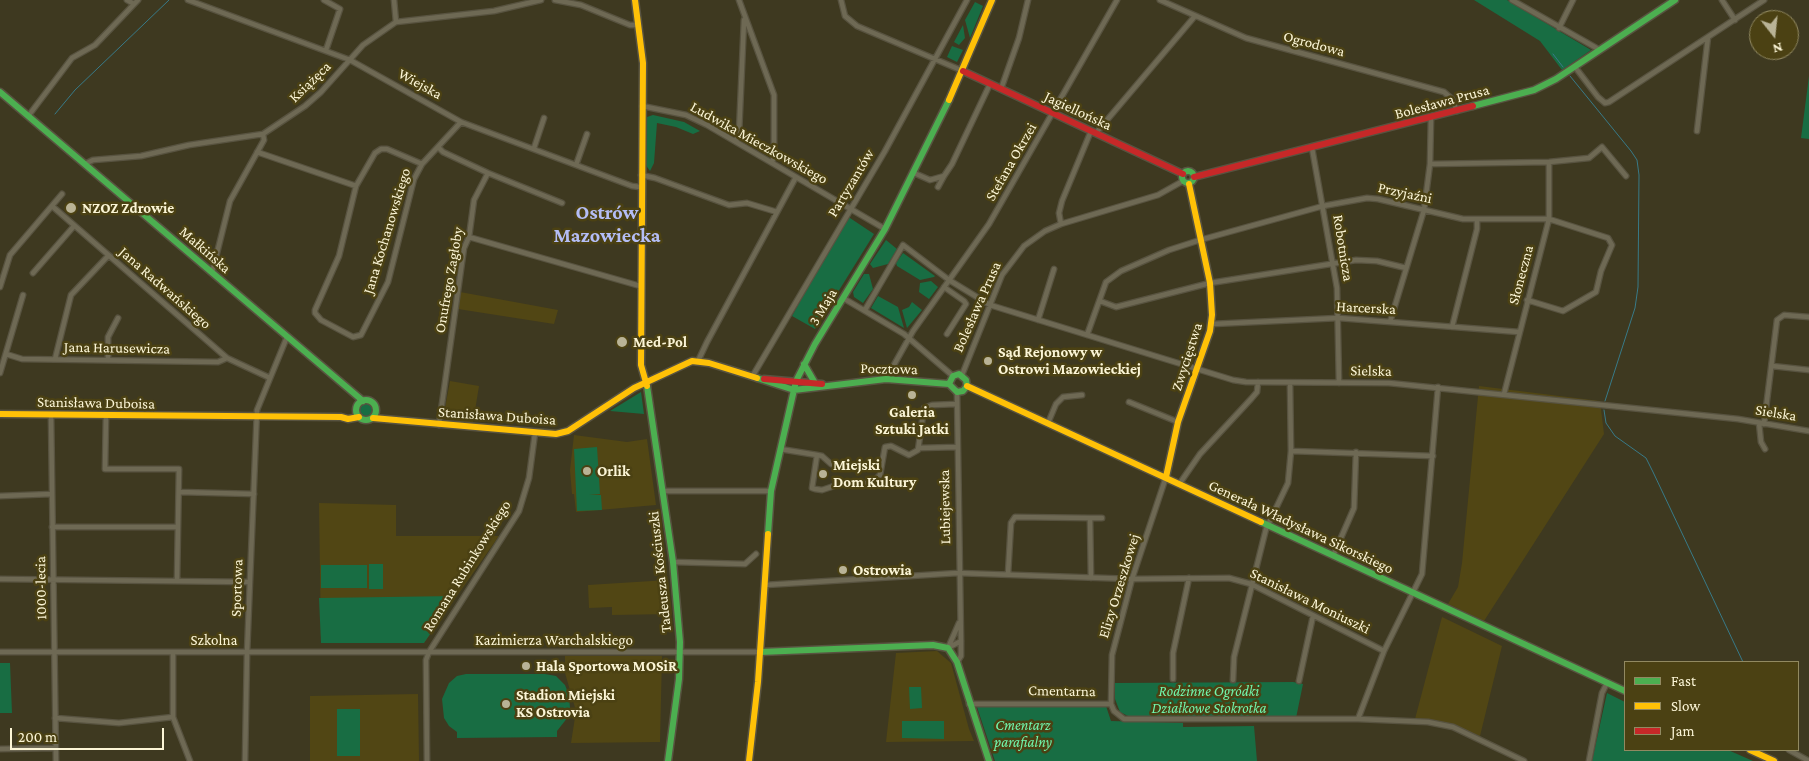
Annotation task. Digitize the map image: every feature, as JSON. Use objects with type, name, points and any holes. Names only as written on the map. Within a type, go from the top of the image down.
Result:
[{"type":"street","points":[[127,0],[136,2]]},
{"type":"street","name":"Wiejska","points":[[188,0],[350,60],[461,122],[632,186],[640,187]]},
{"type":"street","points":[[324,0],[340,10],[326,50]]},
{"type":"street","points":[[394,0],[396,22]]},
{"type":"street","name":"Książęca","points":[[85,164],[93,160],[141,156],[188,145],[263,134],[305,106],[363,45],[396,22],[494,11],[541,0]]},
{"type":"street","points":[[555,0],[581,6],[630,24],[636,24]]},
{"type":"street","name":"Tadeusza Kościuszki","points":[[635,0],[636,24],[643,63],[640,187],[641,365],[663,491],[673,562],[680,652],[668,761]]},
{"type":"street","points":[[739,0],[774,96],[774,157],[772,162]]},
{"type":"street","points":[[841,0],[845,16],[857,26],[937,58],[962,71]]},
{"type":"street","name":"Partyzantów","points":[[755,378],[849,208],[885,151],[967,0]]},
{"type":"street","name":"3 Maja","points":[[749,761],[760,652],[772,491],[796,381],[804,364],[885,229],[914,174],[962,71],[992,0]]},
{"type":"street","points":[[1001,89],[1019,38],[1028,0]]},
{"type":"street","name":"Stefana Okrzei","points":[[886,379],[910,338],[989,224],[1117,0]]},
{"type":"street","name":"Ogrodowa","points":[[1160,0],[1262,43],[1444,92],[1452,99],[1458,111]]},
{"type":"street","points":[[1512,0],[1600,50]]},
{"type":"street","points":[[1559,28],[1573,0]]},
{"type":"street","name":"Bolesława Prusa","points":[[1194,177],[1431,118],[1534,90],[1575,67],[1675,0]]},
{"type":"street","points":[[1722,0],[1735,20]]},
{"type":"street","points":[[1575,67],[1601,100],[1608,103],[1764,0]]},
{"type":"street","points":[[29,115],[72,58],[95,44],[136,2]]},
{"type":"street","points":[[736,141],[739,133],[744,16]]},
{"type":"street","points":[[1060,224],[1058,213],[1062,201],[1093,132],[1195,16]]},
{"type":"street","points":[[1697,131],[1708,37]]},
{"type":"street","name":"Jagiellońska","points":[[962,71],[1093,132],[1185,179],[1190,171],[1194,177]]},
{"type":"street","points":[[938,187],[952,164],[990,84]]},
{"type":"street","name":"Małkińska","points":[[0,92],[360,402],[374,404],[374,415]]},
{"type":"street","name":"Ludwika Mieczkowskiego","points":[[642,106],[686,115],[736,141],[885,229]]},
{"type":"street","points":[[534,148],[544,118]]},
{"type":"street","points":[[1390,322],[1424,210],[1430,164],[1431,118]]},
{"type":"street","name":"Jana Kochanowskiego","points":[[356,186],[341,250],[315,313],[321,320],[353,337],[361,335],[388,282],[414,179],[422,164],[439,148],[461,122]]},
{"type":"street","points":[[212,273],[230,201],[264,140],[263,134]]},
{"type":"street","points":[[576,165],[587,134]]},
{"type":"street","points":[[1430,164],[1549,162],[1589,158],[1602,147],[1626,176]]},
{"type":"street","points":[[439,148],[443,152],[562,203]]},
{"type":"street","name":"Robotnicza","points":[[1312,148],[1334,263],[1339,318],[1338,383]]},
{"type":"street","points":[[257,152],[356,186],[375,153],[381,149],[387,149],[422,164]]},
{"type":"street","name":"Słoneczna","points":[[1504,394],[1549,219],[1549,162]]},
{"type":"street","name":"Onufrego Zagłoby","points":[[439,425],[464,248],[470,237],[474,200],[488,172]]},
{"type":"street","points":[[914,174],[930,180],[944,176]]},
{"type":"street","points":[[641,175],[655,178],[729,205],[747,204],[776,212]]},
{"type":"street","points":[[794,390],[698,361],[796,177]]},
{"type":"street","points":[[1185,179],[1194,177]]},
{"type":"street","name":"Bolesława Prusa","points":[[962,375],[1002,274],[1014,256],[1032,240],[1060,224],[1158,195],[1185,179]]},
{"type":"street","name":"Zwycięstwa","points":[[1166,477],[1178,422],[1212,324],[1210,283],[1185,179]]},
{"type":"street","points":[[0,287],[10,255],[62,194]]},
{"type":"street","name":"Przyjaźni","points":[[1087,335],[1106,282],[1113,275],[1169,250],[1200,240],[1323,206],[1367,198],[1463,219],[1549,219],[1608,238],[1612,246],[1601,271],[1596,292],[1563,311],[1527,300]]},
{"type":"street","name":"Jana Radwańskiego","points":[[52,206],[227,358],[270,378]]},
{"type":"street","points":[[1452,327],[1477,229],[1477,219]]},
{"type":"street","points":[[34,273],[74,226]]},
{"type":"street","points":[[470,237],[640,286]]},
{"type":"street","name":"Sielska","points":[[864,310],[903,245],[949,280],[990,305],[1233,380],[1290,383],[1389,383],[1438,387],[1738,419],[1809,431]]},
{"type":"street","points":[[55,359],[71,295],[108,256]]},
{"type":"street","points":[[1100,301],[1116,307],[1210,283],[1334,263],[1377,261],[1406,268]]},
{"type":"street","points":[[1038,320],[1054,268]]},
{"type":"street","points":[[944,288],[966,304],[947,334]]},
{"type":"street","points":[[0,373],[23,295]]},
{"type":"street","points":[[843,298],[910,338],[953,376],[962,375],[966,380],[967,386],[963,391],[957,392],[952,389],[950,384],[953,376]]},
{"type":"street","points":[[1765,449],[1761,442],[1762,424],[1772,366],[1776,322],[1784,315],[1809,316]]},
{"type":"street","points":[[108,360],[108,337],[118,318]]},
{"type":"street","name":"Harcerska","points":[[1212,324],[1339,318],[1519,332]]},
{"type":"street","name":"Sportowa","points":[[245,761],[247,653],[257,410],[286,337]]},
{"type":"street","name":"Jana Harusewicza","points":[[6,354],[22,359],[218,362],[227,358]]},
{"type":"street","name":"Stanisława Duboisa","points":[[374,415],[392,420],[439,425],[556,434],[568,430],[645,382],[680,365],[698,361]]},
{"type":"street","points":[[804,364],[815,383]]},
{"type":"street","points":[[1772,366],[1809,370]]},
{"type":"street","points":[[755,378],[796,381]]},
{"type":"street","name":"Pocztowa","points":[[794,390],[828,384],[886,379],[950,384]]},
{"type":"street","name":"Pocztowa","points":[[796,381],[828,384]]},
{"type":"street","points":[[1180,483],[1200,454],[1252,399],[1257,392],[1258,382]]},
{"type":"street","points":[[1233,680],[1234,657],[1251,584],[1269,525],[1288,483],[1291,451],[1290,383]]},
{"type":"street","name":"Generała Władysława Sikorskiego","points":[[967,386],[1180,483],[1624,691]]},
{"type":"street","points":[[1358,720],[1384,651],[1422,574],[1438,387]]},
{"type":"street","name":"Lubiejewska","points":[[957,392],[958,573],[961,641],[961,656],[957,662]]},
{"type":"street","points":[[1048,423],[1056,404],[1063,397],[1082,395]]},
{"type":"street","points":[[360,402],[358,415],[366,420],[374,415]]},
{"type":"street","points":[[1129,402],[1178,422]]},
{"type":"street","points":[[817,454],[812,488],[822,490],[838,484],[876,481],[880,476],[883,450],[888,446],[909,455],[916,453],[919,448],[924,408],[932,405],[956,404]]},
{"type":"street","name":"Stanisława Duboisa","points":[[0,414],[257,417],[341,417],[358,415]]},
{"type":"street","name":"1000-lecia","points":[[51,414],[56,761]]},
{"type":"street","points":[[106,415],[105,469],[179,469],[177,581]]},
{"type":"street","name":"Romana Rubinkowskiego","points":[[429,652],[519,511],[529,478],[536,433]]},
{"type":"street","points":[[919,448],[957,447]]},
{"type":"street","points":[[780,449],[817,454],[831,464]]},
{"type":"street","points":[[1291,451],[1433,456]]},
{"type":"street","points":[[1333,556],[1354,508],[1356,452]]},
{"type":"street","name":"Elizy Orzeszkowej","points":[[1111,704],[1112,656],[1132,579],[1166,477]]},
{"type":"street","points":[[663,491],[772,491]]},
{"type":"street","points":[[179,492],[254,494]]},
{"type":"street","points":[[0,496],[52,494]]},
{"type":"street","points":[[1008,574],[1011,523],[1015,516],[1102,518]]},
{"type":"street","points":[[1090,518],[1091,578]]},
{"type":"street","points":[[52,527],[178,527]]},
{"type":"street","points":[[673,562],[745,564],[756,554]]},
{"type":"street","name":"Stanisława Moniuszki","points":[[764,585],[958,573],[1132,579],[1229,578],[1251,584],[1384,651]]},
{"type":"street","points":[[1173,679],[1173,653],[1189,578]]},
{"type":"street","points":[[0,580],[250,582]]},
{"type":"street","points":[[1299,681],[1314,616]]},
{"type":"street","name":"Lubiejewska","points":[[960,622],[952,635],[948,648],[957,662],[989,761]]},
{"type":"street","points":[[760,652],[933,645],[948,648],[961,641]]},
{"type":"street","name":"Szkolna","points":[[0,652],[429,652]]},
{"type":"street","points":[[427,761],[426,660],[429,652]]},
{"type":"street","name":"Kazimierza Warchalskiego","points":[[429,652],[760,652]]},
{"type":"street","points":[[174,653],[173,717],[190,761]]},
{"type":"street","points":[[1589,761],[1602,693],[1607,683]]},
{"type":"street","name":"Cmentarna","points":[[970,704],[1111,704],[1114,711],[1124,719],[1358,720],[1442,724],[1524,761]]},
{"type":"street","points":[[55,718],[119,723],[173,717]]},
{"type":"street","points":[[0,749],[56,748]]},
{"type":"street","points":[[1752,751],[1774,761]]},
{"type":"street","points":[[1791,751],[1809,761]]},
{"type":"shaded area","points":[[460,292],[558,310],[554,324],[458,309]]},
{"type":"shaded area","points":[[450,381],[479,386],[473,423],[443,419]]},
{"type":"shaded area","points":[[1479,386],[1600,401],[1604,434],[1484,621],[1448,604],[1458,587],[1462,563]]},
{"type":"shaded area","points":[[574,435],[627,442],[647,439],[656,505],[576,512],[570,470]]},
{"type":"shaded area","points":[[319,503],[396,505],[396,536],[499,536],[424,643],[321,643]]},
{"type":"shaded area","points":[[668,580],[672,614],[612,615],[612,607],[589,608],[588,585]]},
{"type":"shaded area","points":[[1442,617],[1502,646],[1480,736],[1446,723],[1415,719]]},
{"type":"shaded area","points":[[937,651],[951,663],[974,741],[886,742],[896,653]]},
{"type":"shaded area","points":[[565,656],[662,656],[660,742],[571,743],[576,711],[565,673]]},
{"type":"shaded area","points":[[418,694],[419,761],[310,761],[310,696]]},
{"type":"green space","points":[[1474,0],[1507,0],[1591,50],[1562,70],[1540,41]]},
{"type":"green space","points":[[975,2],[983,6],[970,38],[965,20]]},
{"type":"green space","points":[[963,25],[965,38],[959,45],[954,42]]},
{"type":"green space","points":[[952,46],[963,50],[957,62],[947,57]]},
{"type":"green space","points":[[1809,76],[1809,139],[1801,138]]},
{"type":"green space","points":[[653,115],[684,122],[700,131],[693,134],[676,127],[657,123],[654,163],[650,171],[645,164],[647,117]]},
{"type":"green space","points":[[847,216],[874,234],[815,329],[792,316]]},
{"type":"green space","points":[[886,240],[897,249],[888,264],[873,268],[870,264]]},
{"type":"green space","points":[[903,253],[935,276],[920,280],[897,266],[896,263]]},
{"type":"green space","points":[[864,274],[869,274],[873,289],[863,303],[854,297],[853,292]]},
{"type":"green space","points":[[931,281],[938,287],[929,299],[919,292],[920,283]]},
{"type":"green space","points":[[878,296],[898,307],[904,328],[871,308]]},
{"type":"green space","points":[[912,302],[922,310],[907,328],[902,310],[909,307]]},
{"type":"green space","points":[[641,392],[644,414],[610,411]]},
{"type":"green space","points":[[366,403],[371,405],[373,410],[371,415],[366,417],[361,415],[359,410],[361,405]]},
{"type":"green space","name":"Orlik","points":[[597,447],[600,494],[589,495],[601,495],[602,510],[577,511],[574,449]]},
{"type":"green space","points":[[369,564],[383,564],[383,589],[369,589]]},
{"type":"green space","points":[[321,565],[367,565],[367,588],[321,588]]},
{"type":"green space","points":[[456,596],[424,643],[321,643],[319,598]]},
{"type":"green space","points":[[0,663],[10,663],[12,713],[0,713]]},
{"type":"green space","name":"Stadion Miejski KS Ostrovia","points":[[466,674],[545,674],[556,676],[565,685],[569,695],[570,708],[568,717],[557,731],[557,737],[457,738],[457,732],[449,726],[444,718],[442,699],[449,683],[457,676]]},
{"type":"green space","name":"Rodzinne Ogródki Działkowe Stokrotka","points":[[1293,682],[1303,684],[1296,718],[1128,716],[1120,712],[1115,699],[1115,683]]},
{"type":"green space","points":[[909,687],[921,687],[922,708],[910,709]]},
{"type":"green space","points":[[1607,693],[1624,702],[1624,751],[1730,751],[1753,761],[1592,761]]},
{"type":"green space","name":"Cmentarz parafialny","points":[[1106,706],[1111,721],[1183,723],[1183,727],[1254,726],[1257,761],[995,761],[977,707]]},
{"type":"green space","points":[[337,709],[360,709],[360,756],[337,756]]},
{"type":"green space","points":[[902,721],[944,721],[944,739],[902,738]]},
{"type":"waterway","points":[[55,114],[75,90],[169,0]]},
{"type":"waterway","points":[[1553,54],[1563,67]]},
{"type":"waterway","points":[[1570,76],[1631,151],[1637,160],[1639,175],[1638,287],[1635,308],[1605,401]]},
{"type":"waterway","points":[[1604,410],[1606,423],[1615,436],[1646,458],[1743,661]]},
{"type":"traffic: fast","points":[[1473,106],[1534,90],[1556,79],[1675,0]]},
{"type":"traffic: fast","points":[[0,92],[363,401]]},
{"type":"traffic: fast","points":[[768,534],[771,491],[796,381],[815,344],[885,229],[949,100]]},
{"type":"traffic: fast","points":[[1186,171],[1190,171],[1194,177],[1190,183],[1186,183],[1182,179],[1182,175],[1186,171]]},
{"type":"traffic: fast","points":[[804,364],[815,383]]},
{"type":"traffic: fast","points":[[949,384],[953,376],[959,374],[966,380],[967,386]]},
{"type":"traffic: fast","points":[[757,378],[794,390],[886,379],[949,384]]},
{"type":"traffic: fast","points":[[949,384],[957,392],[963,391],[967,386]]},
{"type":"traffic: fast","points":[[647,386],[673,562],[680,642],[679,679],[668,761]]},
{"type":"traffic: fast","points":[[366,400],[373,403],[376,410],[373,417],[366,420],[359,417],[356,410],[359,403],[366,400]]},
{"type":"traffic: fast","points":[[1261,522],[1624,691]]},
{"type":"traffic: fast","points":[[760,652],[933,645],[948,648],[957,662],[989,761]]},
{"type":"traffic: slow","points":[[635,0],[643,63],[641,365],[647,386]]},
{"type":"traffic: slow","points":[[949,100],[992,0]]},
{"type":"traffic: slow","points":[[1166,477],[1178,422],[1210,331],[1212,315],[1210,283],[1189,184]]},
{"type":"traffic: slow","points":[[373,418],[556,434],[568,431],[634,388],[692,361],[709,363],[757,378]]},
{"type":"traffic: slow","points":[[967,386],[1261,522]]},
{"type":"traffic: slow","points":[[0,414],[341,417],[348,419],[359,417]]},
{"type":"traffic: slow","points":[[749,761],[758,682],[768,534]]},
{"type":"traffic: slow","points":[[1752,751],[1774,761]]},
{"type":"traffic: jam","points":[[963,71],[1183,174]]},
{"type":"traffic: jam","points":[[1194,177],[1473,106]]},
{"type":"traffic: jam","points":[[764,379],[822,384]]},
{"type":"place","name":"NZOZ Zdrowie","points":[[71,208]]},
{"type":"place","name":"Med-Pol","points":[[622,342]]},
{"type":"place","name":"Sąd Rejonowy w Ostrowi Mazowieckiej","points":[[988,361]]},
{"type":"place","name":"Galeria Sztuki Jatki","points":[[912,395]]},
{"type":"place","name":"Orlik","points":[[587,471]]},
{"type":"place","name":"Miejski Dom Kultury","points":[[823,474]]},
{"type":"place","name":"Ostrowia","points":[[843,570]]},
{"type":"place","name":"Hala Sportowa MOSiR","points":[[526,666]]},
{"type":"place","name":"Stadion Miejski KS Ostrovia","points":[[506,704]]},
{"type":"district","name":"Ostrów Mazowiecka","points":[[607,224]]}]
